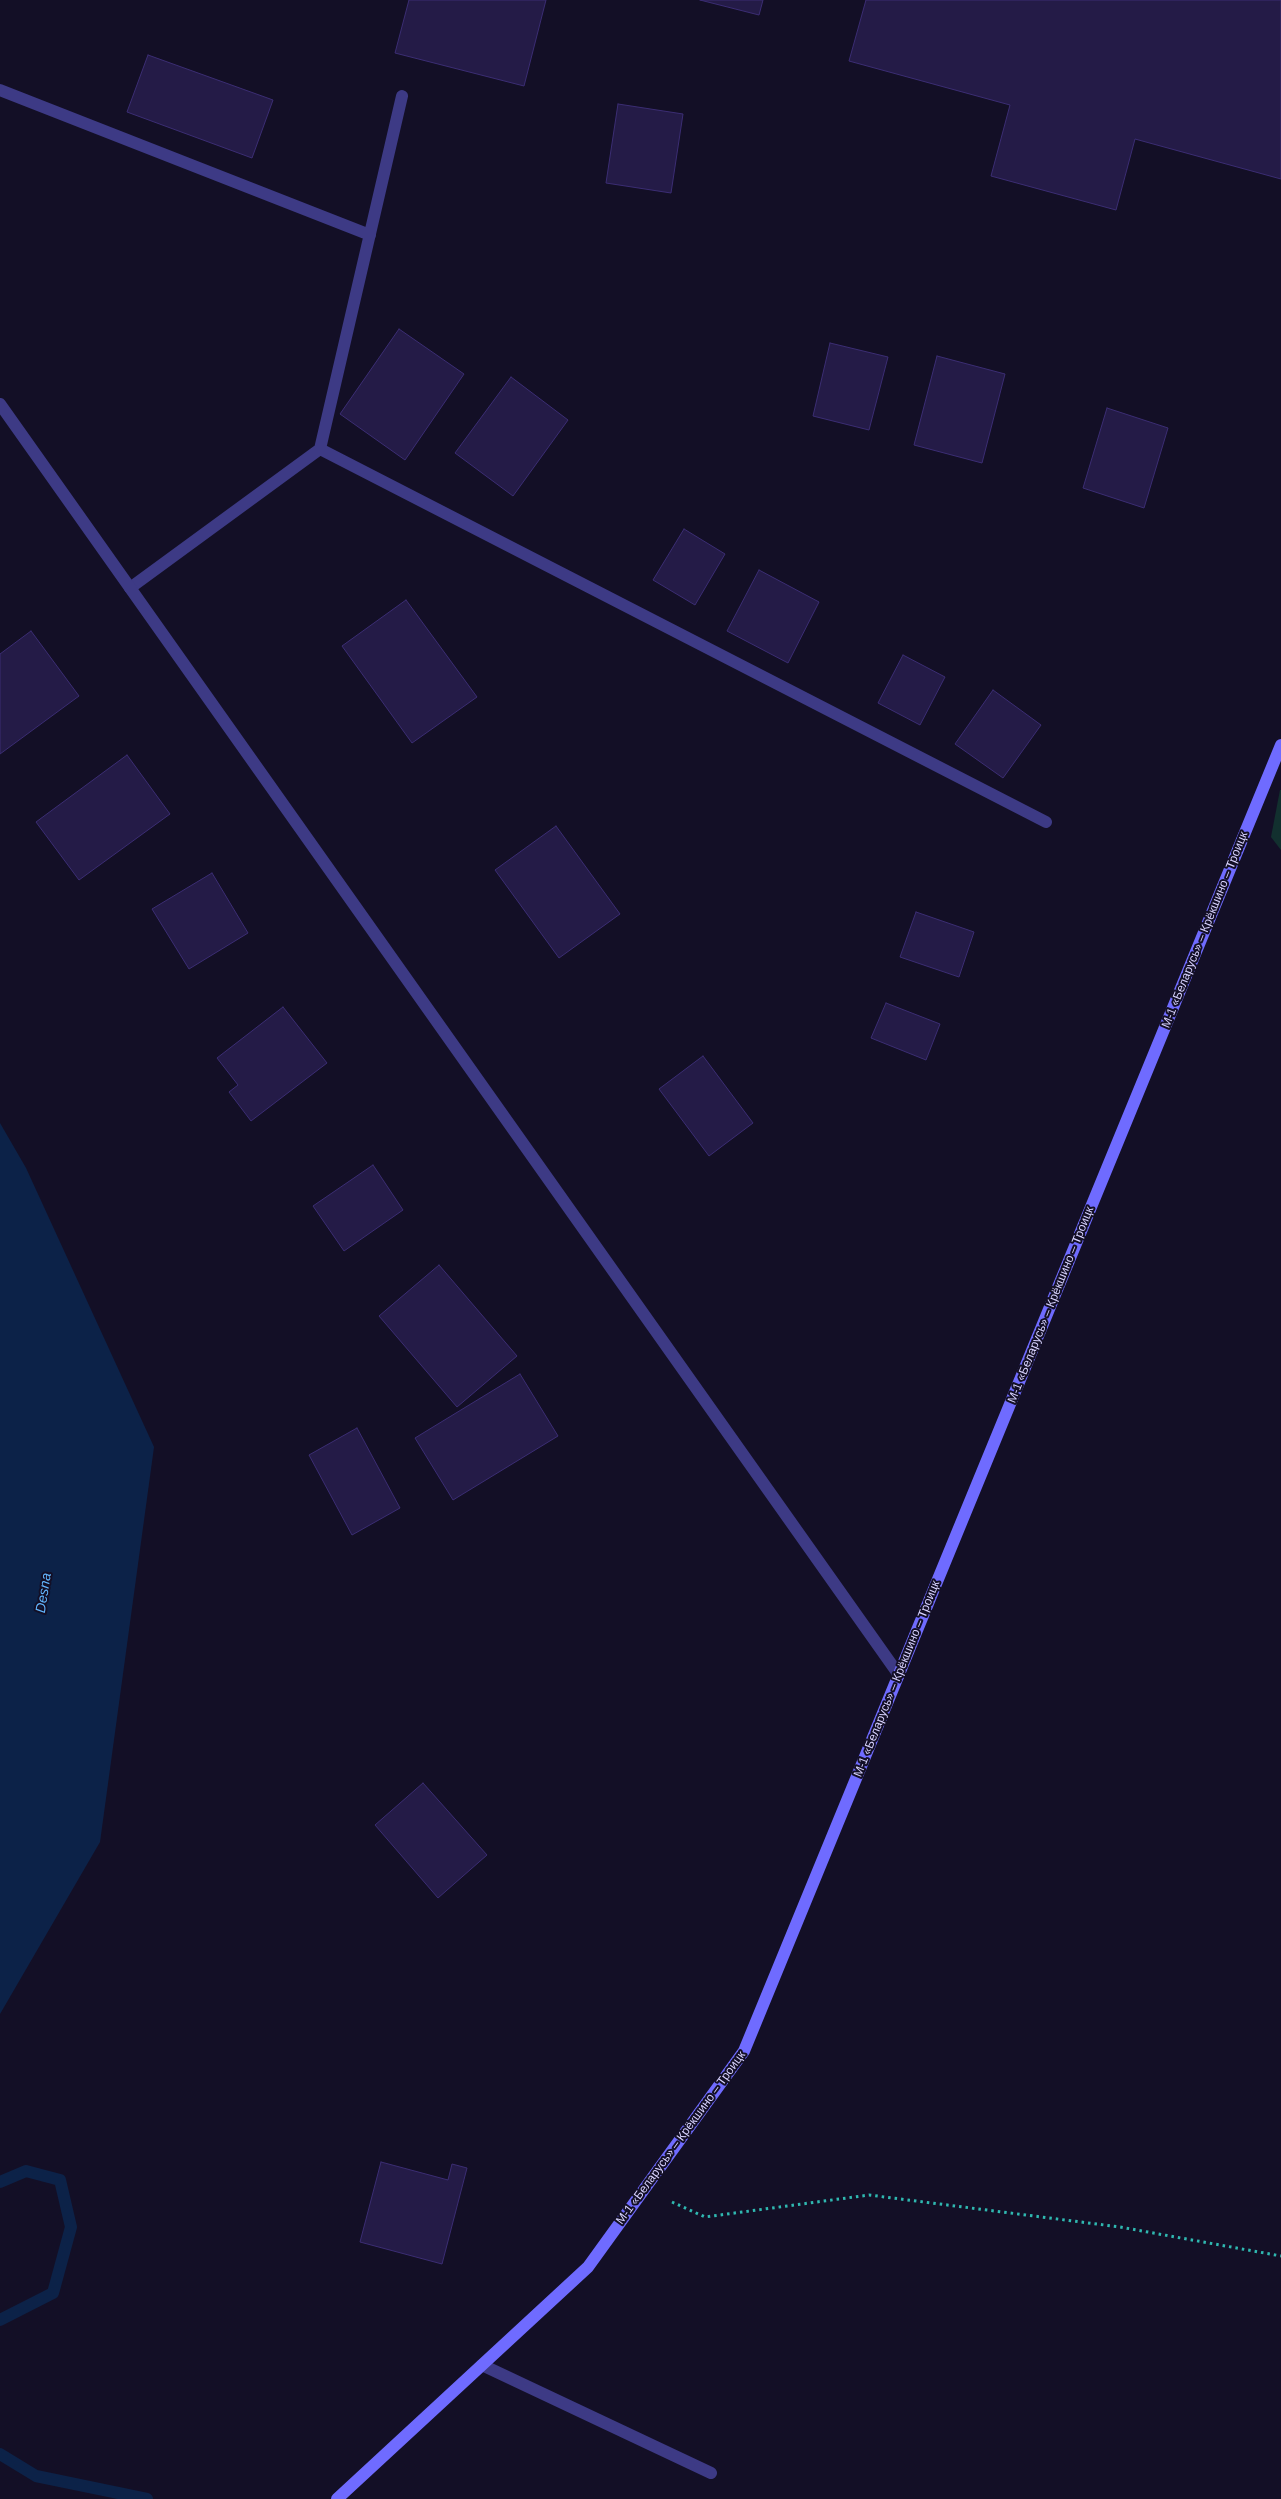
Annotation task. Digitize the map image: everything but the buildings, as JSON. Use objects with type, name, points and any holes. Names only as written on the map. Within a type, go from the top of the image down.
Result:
[{"type":"main road","name":"М-1 «Беларусь» – Крёкшино – Троицк","points":[[337,2499],[588,2267],[744,2051],[1281,745]]},
{"type":"street","points":[[0,90],[370,234]]},
{"type":"street","points":[[130,588],[320,449],[402,96]]},
{"type":"street","points":[[0,404],[899,1675]]},
{"type":"street","points":[[320,449],[1046,822]]},
{"type":"street","points":[[482,2365],[711,2473]]},
{"type":"path","points":[[644,2190],[705,2217],[870,2195],[1120,2227],[1281,2256]]},
{"type":"green space","points":[[1281,790],[1281,850],[1271,837]]},
{"type":"water","name":"Desna","points":[[0,1123],[26,1168],[154,1447],[100,1842],[0,2014]]},
{"type":"waterway","points":[[0,2182],[26,2171],[60,2180],[71,2227],[53,2293],[0,2320]]},
{"type":"waterway","points":[[0,2454],[36,2476],[147,2499]]}]
